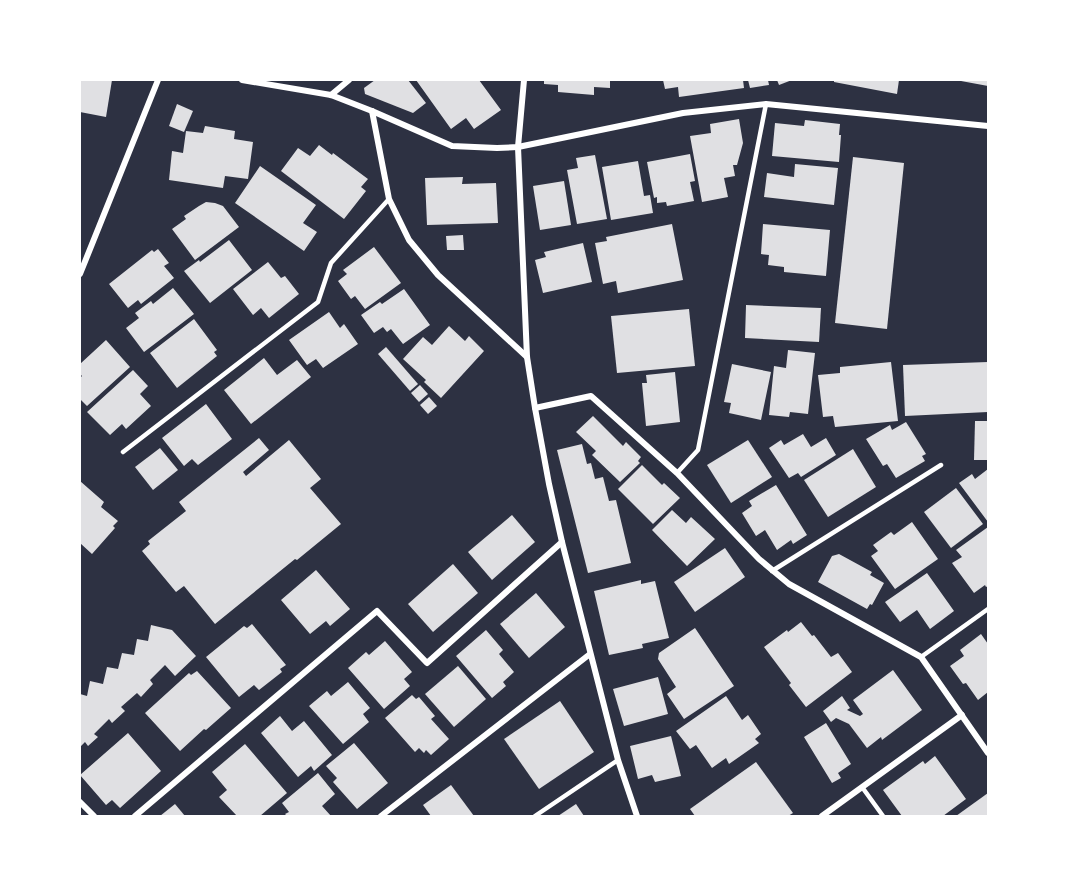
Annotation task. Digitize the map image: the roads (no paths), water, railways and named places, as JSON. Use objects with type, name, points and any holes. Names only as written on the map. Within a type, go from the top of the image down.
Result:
[{"type":"street","points":[[80,274],[158,80]]},
{"type":"street","points":[[242,80],[331,95],[452,146],[518,147],[683,113],[766,104],[988,126]]},
{"type":"street","points":[[331,95],[349,80]]},
{"type":"street","points":[[524,80],[518,147],[527,357],[549,484],[562,542],[618,760],[637,816]]},
{"type":"street","points":[[372,111],[390,199],[409,240],[438,275],[527,357]]},
{"type":"street","points":[[535,408],[591,396],[677,472],[772,571],[789,584],[921,657],[988,753]]},
{"type":"street","points":[[135,816],[377,611],[427,663],[562,542]]},
{"type":"street","points":[[381,816],[591,654]]},
{"type":"street","points":[[822,816],[962,715]]},
{"type":"street","points":[[80,802],[94,816]]},
{"type":"lane","points":[[677,472],[698,450],[766,104]]},
{"type":"lane","points":[[123,452],[318,302],[332,263],[390,199]]},
{"type":"lane","points":[[772,571],[941,465]]},
{"type":"lane","points":[[921,657],[988,609]]},
{"type":"lane","points":[[535,816],[618,760]]},
{"type":"lane","points":[[862,787],[883,816]]}]
